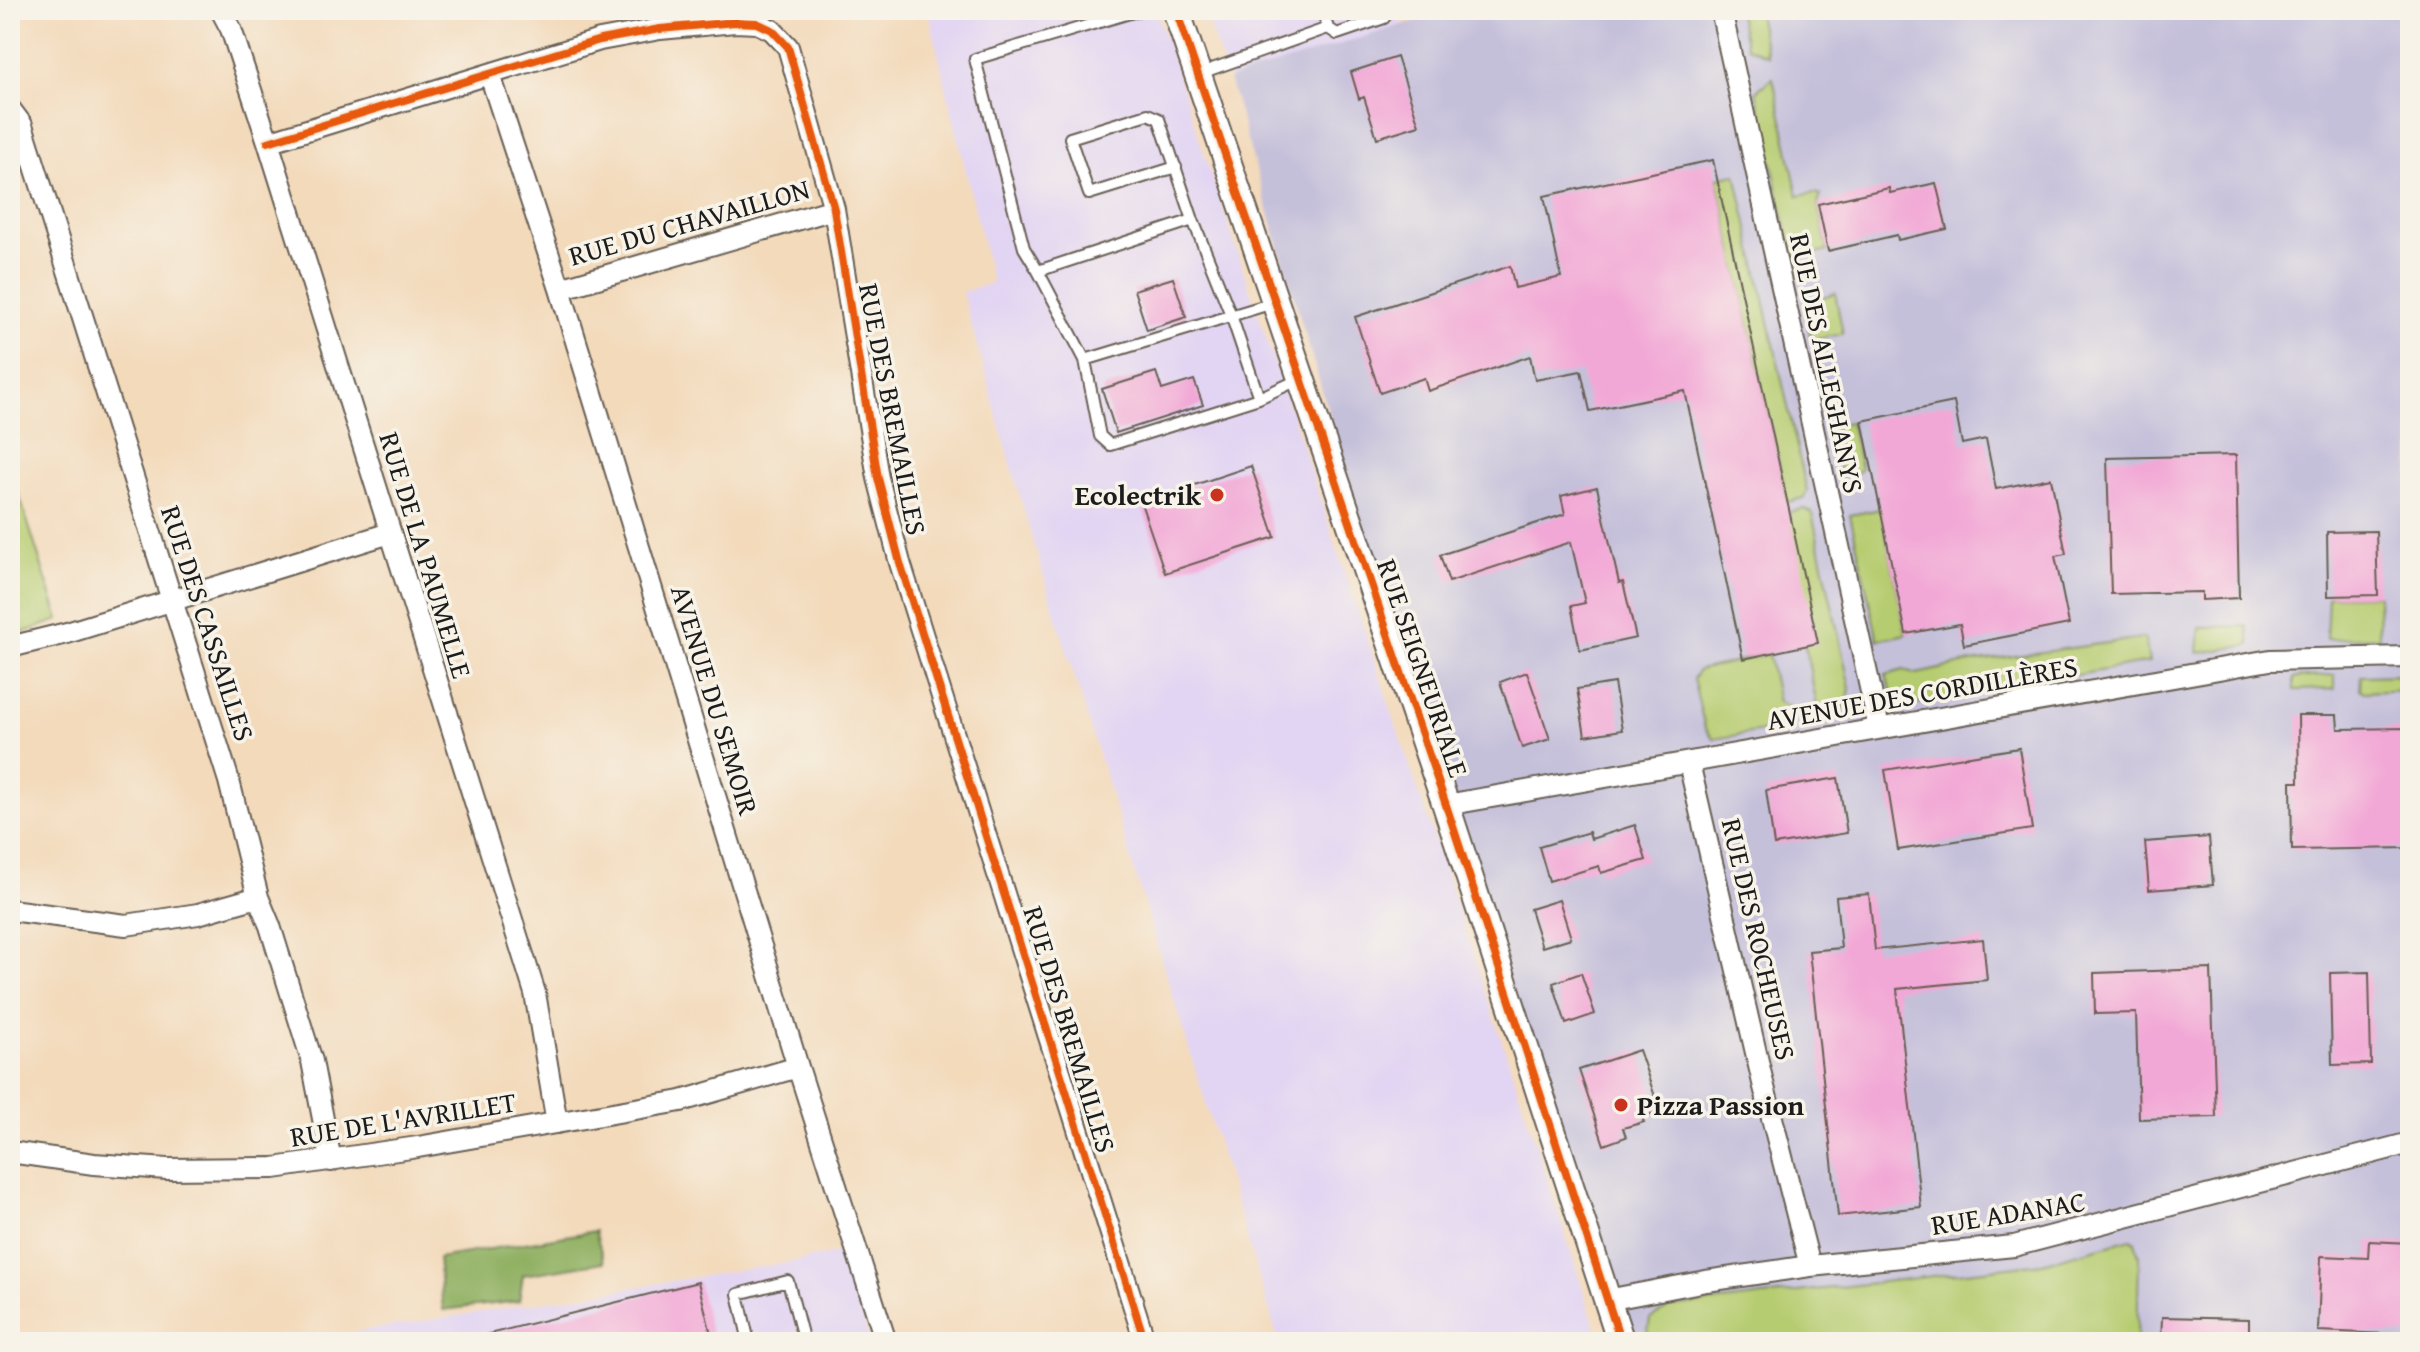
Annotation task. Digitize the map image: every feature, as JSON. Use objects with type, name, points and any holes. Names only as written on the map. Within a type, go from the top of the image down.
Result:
[{"type":"street","name":"RUE DE LA PAUMELLE","points":[[221,10],[231,29],[268,142],[535,993],[557,1123]]},
{"type":"street","name":"RUE SEIGNEURIALE","points":[[1176,10],[1446,805],[1621,1342]]},
{"type":"street","name":"RUE DES ALLEGHANYS","points":[[1721,10],[1879,728]]},
{"type":"street","name":"RUE DES BREMAILLES","points":[[268,142],[600,40],[660,29],[757,23],[772,30],[788,47],[834,209],[878,478],[900,563],[1145,1342]]},
{"type":"street","name":"AVENUE DU SEMOIR","points":[[490,75],[560,289],[798,1067],[886,1342]]},
{"type":"street","name":"RUE DES CASSAILLES","points":[[10,109],[22,125],[229,781],[258,897],[312,1061],[331,1161]]},
{"type":"street","name":"RUE DU CHAVAILLON","points":[[560,289],[834,209]]},
{"type":"street","points":[[10,647],[67,633],[390,533]]},
{"type":"street","name":"AVENUE DES CORDILLÈRES","points":[[1446,805],[2270,660],[2410,657]]},
{"type":"street","name":"RUE DES ROCHEUSES","points":[[1689,763],[1747,1002],[1763,1083],[1810,1266]]},
{"type":"street","points":[[10,910],[126,925],[187,916],[258,897]]},
{"type":"street","name":"RUE DE L'AVRILLET","points":[[10,1152],[94,1164],[167,1169],[274,1168],[681,1101],[798,1067]]},
{"type":"street","name":"RUE ADANAC","points":[[1607,1300],[1810,1266],[2014,1246],[2410,1143]]},
{"type":"lane","points":[[1140,10],[975,59],[1024,248],[1085,360],[1100,436],[1110,445],[1259,398],[1301,378]]},
{"type":"lane","points":[[1322,10],[1328,28],[1337,34],[1384,18],[1389,10]]},
{"type":"lane","points":[[1198,74],[1328,28]]},
{"type":"lane","points":[[1176,167],[1089,194],[1070,138],[1148,114],[1159,119],[1259,398]]},
{"type":"lane","points":[[1038,271],[1193,220]]},
{"type":"lane","points":[[1085,360],[1275,302]]},
{"type":"lane","points":[[749,1342],[738,1294],[788,1281],[804,1342]]},
{"type":"shaded area","points":[[928,10],[1156,10],[1600,1342],[1279,1342],[1030,531],[962,292],[992,283]]},
{"type":"shaded area","points":[[1203,10],[1396,10],[1402,26],[1229,79]]},
{"type":"shaded area","points":[[1450,10],[2410,10],[2410,1342],[1621,1342],[1446,805],[1229,79]]},
{"type":"shaded area","points":[[842,1252],[870,1342],[346,1342],[343,1334],[791,1262]]},
{"type":"green space","points":[[1757,10],[1767,55],[1747,47],[1738,11]]},
{"type":"green space","points":[[1773,78],[1798,196],[1821,195],[1818,204],[1828,251],[1793,259],[1756,91]]},
{"type":"green space","points":[[1736,174],[1807,492],[1803,498],[1787,502],[1717,178]]},
{"type":"green space","points":[[1835,293],[1843,334],[1811,340],[1804,303]]},
{"type":"green space","points":[[1850,422],[1861,469],[1841,477],[1831,426]]},
{"type":"green space","points":[[10,467],[59,620],[10,637]]},
{"type":"green space","points":[[1804,509],[1812,513],[1850,688],[1841,710],[1820,721],[1805,646],[1789,512]]},
{"type":"green space","points":[[1881,509],[1906,634],[1878,640],[1850,515]]},
{"type":"green space","points":[[2378,595],[2379,637],[2326,639],[2328,596]]},
{"type":"green space","points":[[2247,626],[2250,645],[2198,653],[2200,627]]},
{"type":"green space","points":[[2143,638],[2149,662],[1915,704],[1907,704],[1893,696],[1886,675],[1904,670],[1917,674],[1971,662]]},
{"type":"green space","points":[[1768,654],[1778,702],[1789,706],[1793,726],[1714,739],[1705,728],[1693,679],[1699,670]]},
{"type":"green space","points":[[2335,675],[2335,689],[2294,690],[2294,678]]},
{"type":"green space","points":[[2410,675],[2410,690],[2364,692],[2360,689],[2361,676]]},
{"type":"green space","points":[[595,1231],[604,1262],[523,1275],[519,1301],[443,1310],[438,1258]]},
{"type":"green space","points":[[2131,1239],[2135,1241],[2139,1257],[2137,1342],[1646,1342],[1650,1319],[1671,1307],[2042,1263]]},
{"type":"building","points":[[1397,57],[1419,125],[1377,138],[1364,97],[1359,99],[1351,72]]},
{"type":"building","points":[[1713,160],[1818,643],[1743,659],[1685,391],[1590,411],[1581,371],[1535,380],[1530,356],[1428,391],[1424,378],[1380,393],[1355,317],[1510,266],[1515,288],[1561,277],[1544,196]]},
{"type":"building","points":[[1936,183],[1947,229],[1898,240],[1897,235],[1828,251],[1818,204],[1889,188],[1890,193]]},
{"type":"building","points":[[1173,278],[1186,317],[1147,330],[1134,290]]},
{"type":"building","points":[[1156,372],[1162,390],[1194,380],[1203,405],[1116,433],[1102,389]]},
{"type":"building","points":[[1954,402],[1962,444],[1986,439],[1996,489],[2051,478],[2066,554],[2055,556],[2069,624],[1964,645],[1960,624],[1906,634],[1862,421]]},
{"type":"building","points":[[2236,455],[2239,598],[2202,600],[2202,592],[2111,594],[2107,458]]},
{"type":"building","points":[[1251,466],[1275,537],[1165,573],[1141,503]]},
{"type":"building","points":[[1597,487],[1619,583],[1623,582],[1636,638],[1580,650],[1571,606],[1585,603],[1571,542],[1449,582],[1440,555],[1565,514],[1561,496]]},
{"type":"building","points":[[2376,531],[2378,595],[2328,596],[2327,532]]},
{"type":"building","points":[[1527,672],[1550,739],[1522,748],[1500,682]]},
{"type":"building","points":[[1614,683],[1622,730],[1585,736],[1577,689]]},
{"type":"building","points":[[2298,715],[2337,715],[2338,729],[2410,728],[2410,848],[2292,850],[2291,782],[2299,782]]},
{"type":"building","points":[[2019,748],[2032,829],[1898,850],[1885,770]]},
{"type":"building","points":[[1838,778],[1847,833],[1774,845],[1766,790]]},
{"type":"building","points":[[1635,825],[1646,860],[1601,873],[1599,866],[1549,881],[1539,847],[1589,832],[1591,839]]},
{"type":"building","points":[[2209,837],[2213,885],[2149,890],[2145,842]]},
{"type":"building","points":[[1869,894],[1875,950],[1983,939],[1987,980],[1897,989],[1921,1207],[1838,1216],[1809,951],[1841,948],[1836,897]]},
{"type":"building","points":[[1559,900],[1571,938],[1542,947],[1530,909]]},
{"type":"building","points":[[2211,969],[2216,1117],[2139,1119],[2136,1013],[2095,1014],[2094,973]]},
{"type":"building","points":[[2369,972],[2371,1064],[2332,1065],[2330,973]]},
{"type":"building","points":[[1581,973],[1595,1014],[1566,1024],[1553,983]]},
{"type":"building","points":[[1639,1050],[1660,1111],[1642,1117],[1644,1122],[1623,1128],[1626,1137],[1604,1145],[1579,1070]]},
{"type":"building","points":[[2369,1241],[2410,1243],[2410,1335],[2318,1331],[2321,1256],[2368,1258]]},
{"type":"building","points":[[698,1282],[713,1342],[482,1342],[481,1336]]},
{"type":"building","points":[[2162,1317],[2249,1319],[2249,1342],[2161,1342]]},
{"type":"cycle path","points":[[1176,10],[1446,805],[1621,1342]]},
{"type":"cycle path","points":[[268,142],[600,40],[660,29],[757,23],[772,30],[788,47],[834,209],[878,478],[900,563],[1145,1342]]},
{"type":"place","name":"Ecolectrik","points":[[1217,495]]},
{"type":"place","name":"Pizza Passion","points":[[1621,1105]]}]
